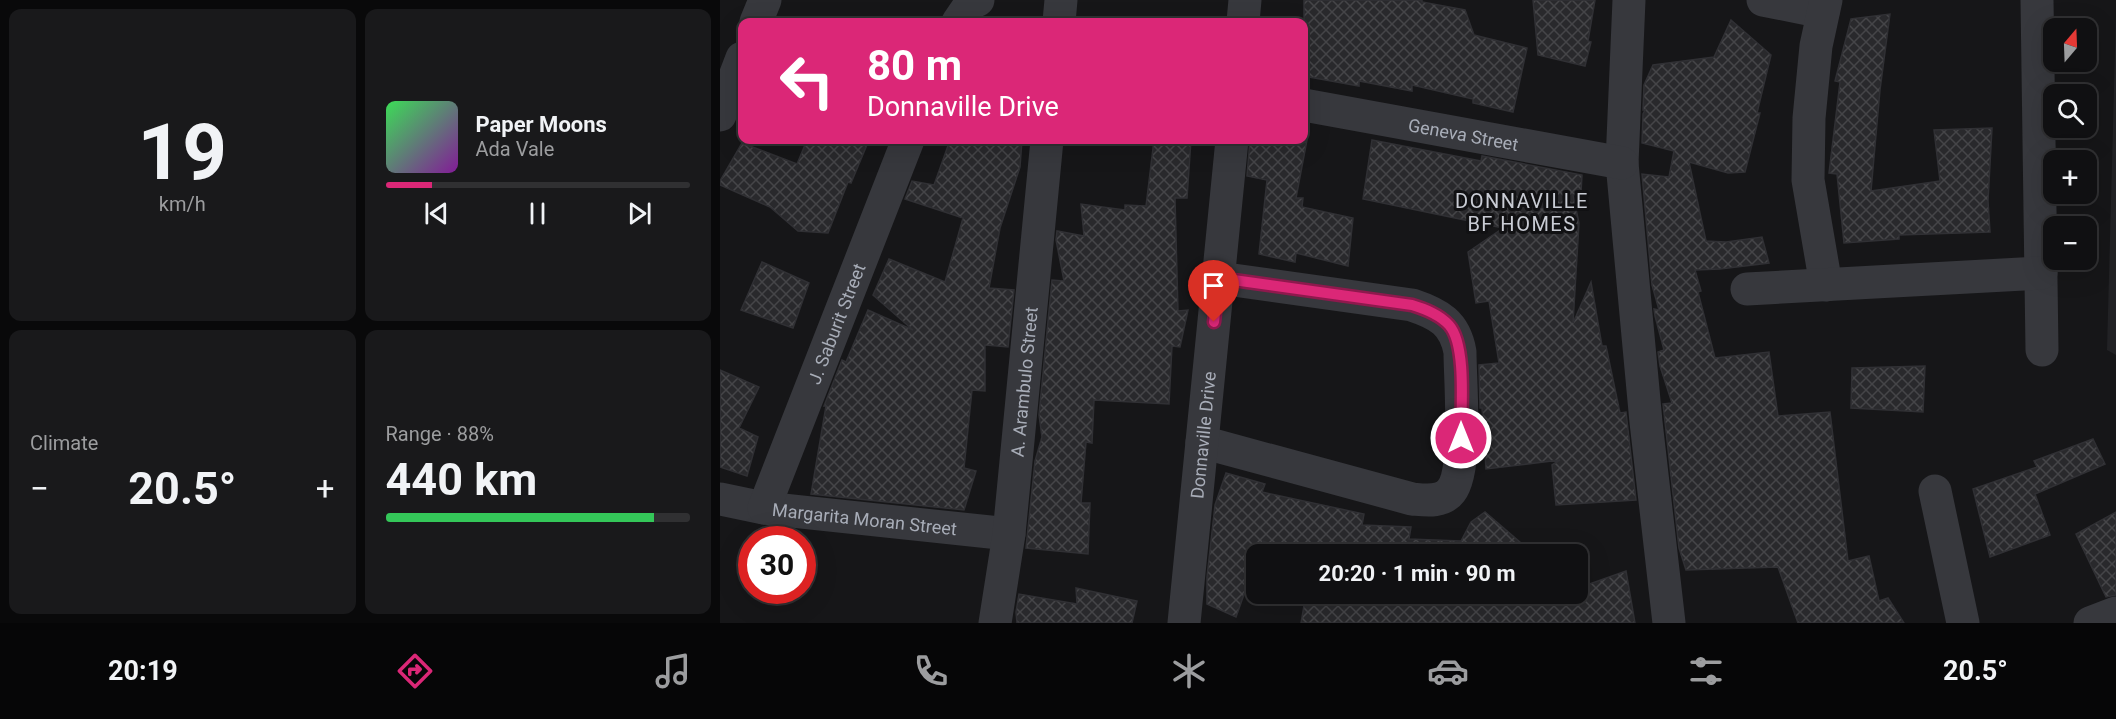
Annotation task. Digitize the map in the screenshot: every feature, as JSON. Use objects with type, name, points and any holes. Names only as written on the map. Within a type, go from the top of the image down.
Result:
[{"type":"street","points":[[758,18],[765,0]]},
{"type":"street","points":[[961,18],[971,3],[978,0]]},
{"type":"street","points":[[1059,18],[1061,0]]},
{"type":"street","points":[[1243,18],[1245,0]]},
{"type":"street","points":[[1629,0],[1622,163],[1646,422],[1669,623]]},
{"type":"street","points":[[1763,0],[1825,6],[1816,46],[1809,118],[1808,180],[1826,285]]},
{"type":"street","points":[[2037,0],[2042,350]]},
{"type":"street","points":[[720,115],[738,68]]},
{"type":"street","name":"Geneva Street","points":[[1308,106],[1622,163]]},
{"type":"street","name":"J. Saburit Street","points":[[764,508],[906,144]]},
{"type":"street","name":"A. Arambulo Street","points":[[995,623],[1009,534],[1047,144]]},
{"type":"street","name":"Donnaville Drive","points":[[1184,623],[1232,144]]},
{"type":"street","points":[[1747,289],[2041,273]]},
{"type":"street","points":[[1202,442],[1412,499],[1434,501],[1451,492],[1461,459],[1460,352],[1457,338],[1448,324],[1431,312],[1412,305],[1219,278]]},
{"type":"street","points":[[1935,490],[1963,623]]},
{"type":"street","name":"Margarita Moran Street","points":[[720,499],[764,508],[1009,534]]},
{"type":"street","points":[[2090,623],[2116,613]]},
{"type":"shaded area","points":[[2116,14],[2116,355],[2107,350]]},
{"type":"building","points":[[1304,0],[1422,0],[1422,2],[1465,10],[1474,35],[1527,48],[1513,112],[1473,103],[1473,99],[1412,85],[1412,91],[1359,81],[1359,86],[1308,77],[1308,18],[1304,18]]},
{"type":"building","points":[[1533,0],[1595,0],[1588,41],[1591,42],[1585,66],[1538,55]]},
{"type":"building","points":[[1890,14],[1880,90],[1871,191],[1940,181],[1934,130],[1992,128],[1988,201],[1990,232],[1899,235],[1899,239],[1844,243],[1837,174],[1829,173],[1840,82],[1835,81],[1851,19]]},
{"type":"building","points":[[1731,20],[1771,55],[1757,113],[1760,113],[1745,172],[1728,173],[1689,162],[1706,241],[1726,242],[1762,237],[1769,263],[1695,270],[1701,291],[1698,292],[1715,358],[1769,352],[1778,416],[1830,412],[1848,561],[1869,556],[1879,601],[1888,598],[1904,623],[1798,623],[1778,567],[1686,570],[1679,548],[1663,404],[1672,403],[1658,352],[1664,350],[1654,309],[1659,310],[1652,285],[1642,174],[1669,177],[1674,151],[1642,143],[1645,110],[1643,110],[1644,85],[1653,65],[1714,57]]},
{"type":"building","points":[[1372,140],[1481,161],[1482,156],[1582,175],[1581,193],[1573,195],[1579,223],[1573,323],[1591,282],[1602,346],[1606,346],[1620,413],[1626,412],[1636,500],[1556,505],[1552,465],[1560,460],[1486,469],[1482,408],[1480,408],[1479,365],[1499,363],[1489,301],[1476,303],[1468,252],[1503,228],[1363,199]]},
{"type":"building","points":[[741,144],[797,164],[805,144],[867,144],[851,183],[848,182],[828,233],[798,231],[770,207],[720,185],[720,181]]},
{"type":"building","points":[[949,144],[1022,144],[1020,167],[1000,228],[989,288],[1014,290],[1008,347],[985,345],[985,391],[972,390],[964,468],[976,471],[964,510],[811,494],[826,406],[824,406],[842,360],[846,362],[868,310],[913,330],[873,295],[889,259],[945,282],[963,218],[905,199],[912,181],[934,185]]},
{"type":"building","points":[[1154,144],[1191,144],[1187,198],[1175,198],[1178,311],[1188,310],[1180,347],[1172,346],[1169,404],[1094,400],[1092,443],[1086,442],[1081,503],[1090,503],[1088,554],[1026,548],[1035,461],[1042,437],[1039,415],[1052,280],[1064,281],[1056,240],[1057,231],[1084,236],[1081,204],[1125,210],[1125,205],[1146,206]]},
{"type":"building","points":[[1250,144],[1306,144],[1296,198],[1303,198],[1302,207],[1353,218],[1348,266],[1296,253],[1295,262],[1259,254],[1267,180],[1247,176]]},
{"type":"building","points":[[762,262],[809,283],[793,328],[741,310]]},
{"type":"building","points":[[1925,366],[1923,412],[1851,408],[1852,368]]},
{"type":"building","points":[[720,370],[759,387],[739,428],[758,437],[747,476],[720,467]]},
{"type":"building","points":[[2093,439],[2105,464],[2035,494],[2050,535],[1990,557],[1973,489],[2037,467],[2034,461]]},
{"type":"building","points":[[1226,473],[1265,484],[1262,492],[1364,514],[1362,525],[1411,527],[1409,539],[1461,541],[1471,522],[1485,512],[1522,544],[1270,544],[1263,541],[1262,544],[1246,544],[1246,589],[1236,617],[1207,604],[1207,577],[1215,505]]},
{"type":"building","points":[[2116,512],[2116,595],[2106,597],[2076,534]]},
{"type":"building","points":[[1626,571],[1635,623],[1301,623],[1304,604],[1588,604],[1588,584]]},
{"type":"building","points":[[1076,588],[1137,601],[1132,623],[1017,623],[1019,594],[1077,604]]},
{"type":"district","name":"DONNAVILLE BF HOMES","points":[[1522,212]]},
{"type":"route","points":[[1214,322],[1219,278],[1412,305],[1431,312],[1448,324],[1457,338],[1460,352],[1461,438]]}]
